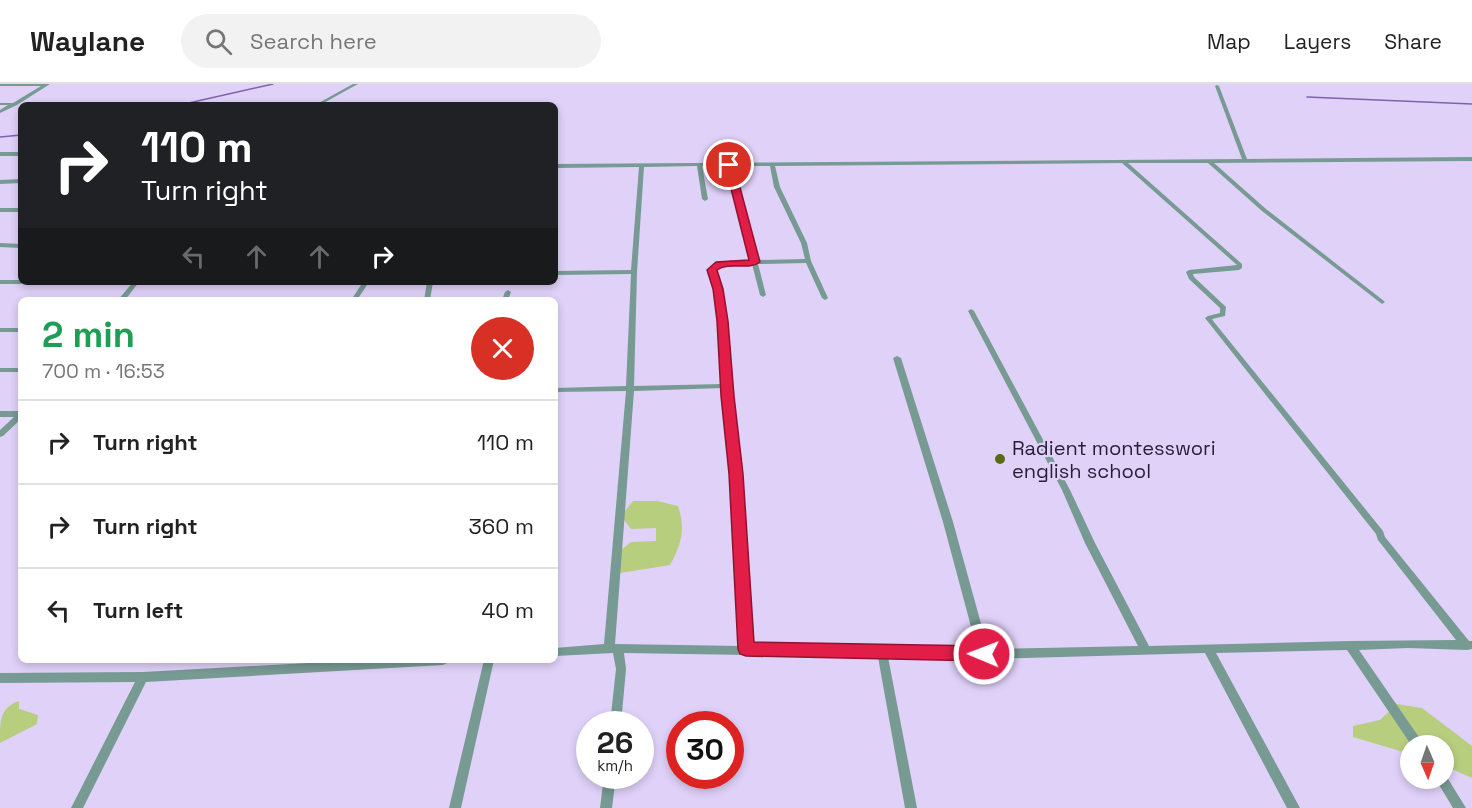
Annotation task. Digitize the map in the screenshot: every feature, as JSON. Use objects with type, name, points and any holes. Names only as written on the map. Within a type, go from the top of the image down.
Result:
[{"type":"street","points":[[0,85],[48,84]]},
{"type":"street","points":[[18,102],[48,84]]},
{"type":"street","points":[[323,102],[356,84]]},
{"type":"street","points":[[1217,86],[1245,160]]},
{"type":"street","points":[[0,112],[18,102]]},
{"type":"street","points":[[0,104],[15,104]]},
{"type":"street","points":[[0,154],[18,154]]},
{"type":"street","points":[[558,166],[1472,159]]},
{"type":"street","points":[[1208,160],[1264,210],[1382,302]]},
{"type":"street","points":[[1124,162],[1240,265],[1239,268],[1221,271],[1189,272],[1191,278],[1223,308],[1223,315],[1208,318],[1211,323],[1469,645]]},
{"type":"street","points":[[616,711],[621,669],[613,648],[642,165]]},
{"type":"street","points":[[699,165],[705,199]]},
{"type":"street","points":[[729,165],[763,295]]},
{"type":"street","points":[[772,165],[777,187],[804,243],[808,261],[825,298]]},
{"type":"street","points":[[0,182],[18,181]]},
{"type":"street","points":[[0,210],[18,210]]},
{"type":"street","points":[[0,245],[18,246]]},
{"type":"street","points":[[746,649],[736,474],[723,321],[718,289],[712,270],[716,265],[724,263],[808,261]]},
{"type":"street","points":[[558,273],[634,272]]},
{"type":"street","points":[[0,282],[18,282]]},
{"type":"street","points":[[124,297],[134,285]]},
{"type":"street","points":[[971,311],[1066,490],[1090,543],[1146,651]]},
{"type":"street","points":[[0,330],[18,330]]},
{"type":"street","points":[[897,358],[948,522],[984,654]]},
{"type":"street","points":[[0,370],[18,370]]},
{"type":"street","points":[[558,390],[727,386]]},
{"type":"street","points":[[0,414],[18,414]]},
{"type":"street","points":[[0,434],[18,417]]},
{"type":"street","points":[[558,652],[613,648],[984,654],[1350,645],[1469,645]]},
{"type":"street","points":[[1350,645],[1411,735]]},
{"type":"street","points":[[1208,649],[1294,808]]},
{"type":"street","points":[[882,652],[911,808]]},
{"type":"street","points":[[0,678],[143,677],[389,663]]},
{"type":"street","points":[[455,808],[488,663]]},
{"type":"street","points":[[77,808],[143,677]]},
{"type":"street","points":[[606,808],[608,789]]},
{"type":"street","points":[[1448,789],[1460,808]]},
{"type":"green space","points":[[633,501],[657,501],[678,506],[682,530],[677,551],[670,565],[620,573],[621,550],[631,542],[656,541],[656,528],[631,529],[621,516]]},
{"type":"green space","points":[[19,701],[19,709],[38,715],[37,724],[0,743],[2,716],[8,707]]},
{"type":"green space","points":[[1397,704],[1422,708],[1472,746],[1472,778],[1454,770],[1454,735],[1400,735],[1400,751],[1353,737],[1353,726],[1380,720]]},
{"type":"waterway","points":[[193,102],[273,84]]},
{"type":"waterway","points":[[1307,97],[1472,104]]},
{"type":"waterway","points":[[0,137],[18,135]]},
{"type":"place","name":"Radient montesswori english school","points":[[1000,459]]},
{"type":"route","points":[[729,165],[755,262],[724,263],[716,265],[712,270],[718,289],[723,321],[727,396],[736,474],[746,649],[984,654]]}]
